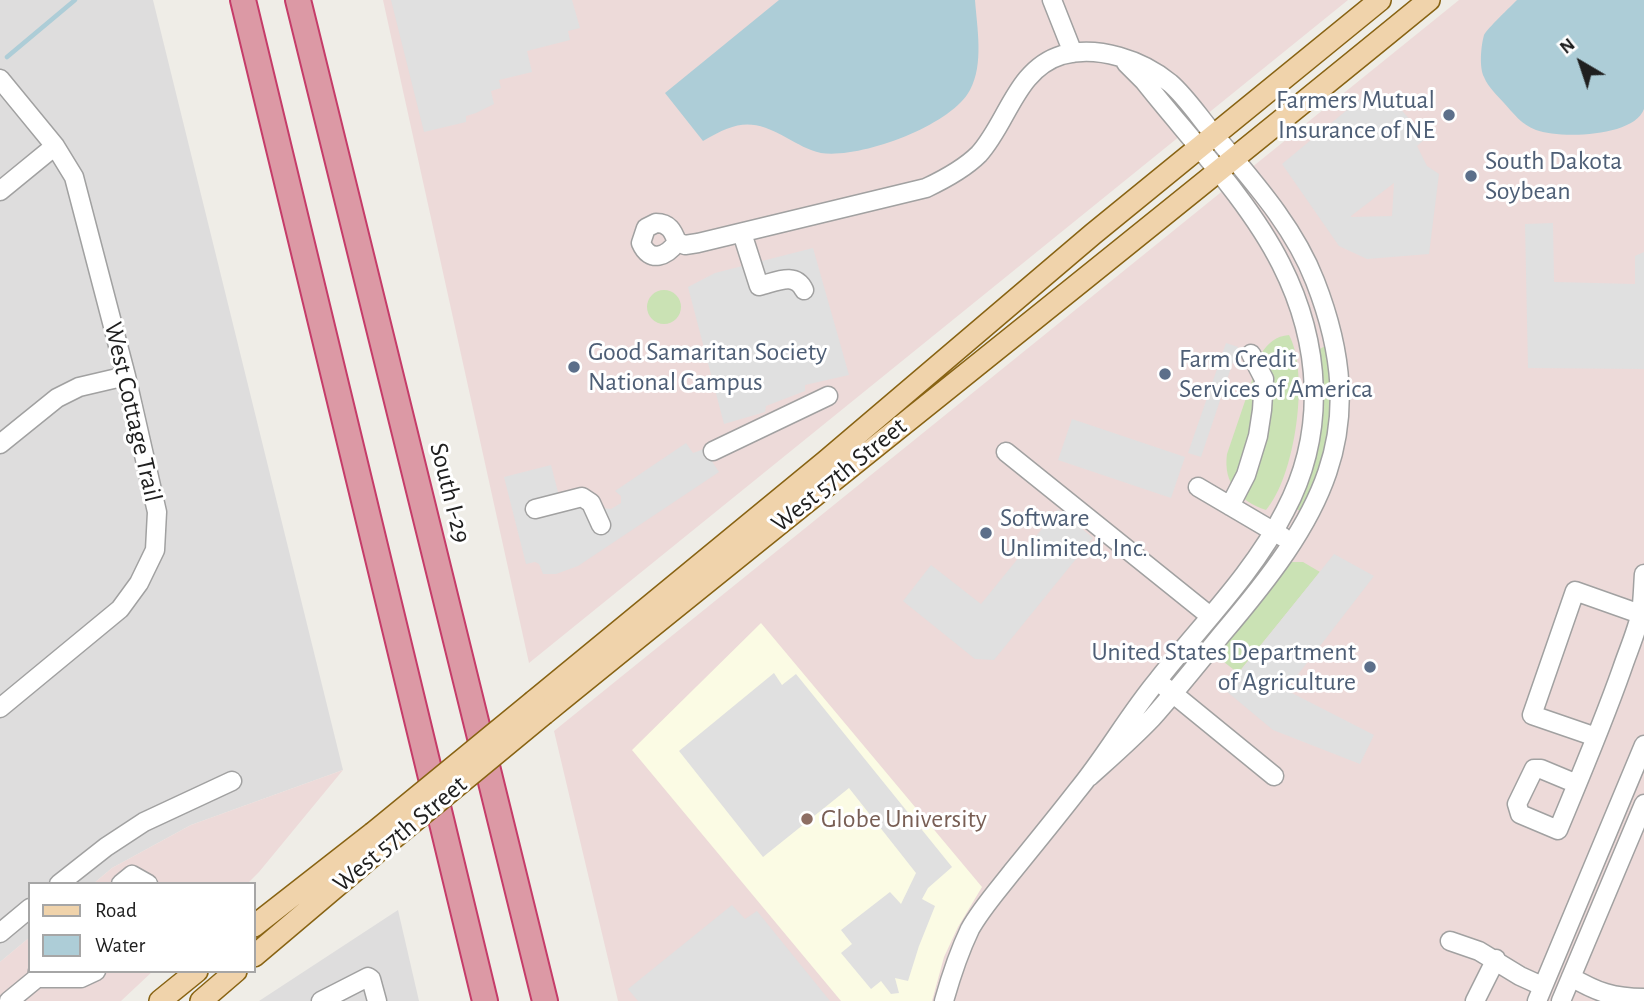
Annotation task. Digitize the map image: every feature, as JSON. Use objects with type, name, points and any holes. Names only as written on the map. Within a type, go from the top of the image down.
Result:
[{"type":"highway","points":[[243,0],[485,1001]]},
{"type":"highway","name":"South I-29","points":[[298,0],[545,1001]]},
{"type":"main road","name":"West 57th Street","points":[[256,954],[379,840],[539,708],[1093,234],[1380,0]]},
{"type":"main road","name":"West 57th Street","points":[[539,708],[1218,173],[1429,0]]},
{"type":"main road","name":"West 57th Street","points":[[256,925],[379,840]]},
{"type":"main road","points":[[160,1001],[195,973]]},
{"type":"main road","points":[[201,1001],[234,973]]},
{"type":"street","points":[[1052,0],[1073,53]]},
{"type":"street","points":[[677,242],[698,243],[926,188],[950,176],[979,153],[998,127],[1019,89],[1041,66],[1059,56],[1102,52],[1151,70],[1172,85],[1206,142],[1218,173],[1245,207],[1281,264],[1294,292],[1314,368],[1315,398],[1312,429],[1286,510],[1245,573],[1157,681],[1121,728],[1089,777],[971,927],[954,967],[944,1001]]},
{"type":"street","name":"West Cottage Trail","points":[[0,79],[55,146],[74,177],[126,376],[157,512],[155,550],[139,583],[120,609],[0,708]]},
{"type":"street","points":[[1089,777],[1151,719],[1267,582],[1317,503],[1336,443],[1340,385],[1334,339],[1315,280],[1282,221],[1235,159],[1206,142]]},
{"type":"street","points":[[0,191],[55,146]]},
{"type":"street","points":[[742,233],[759,286],[792,278],[800,282],[804,290]]},
{"type":"street","points":[[1230,506],[1246,475],[1258,436],[1262,410],[1264,379],[1251,354]]},
{"type":"street","points":[[0,444],[57,398],[79,387],[126,376]]},
{"type":"street","points":[[713,451],[828,396]]},
{"type":"street","points":[[1006,452],[1210,616]]},
{"type":"street","points":[[1198,487],[1293,543]]},
{"type":"street","points":[[536,509],[582,497],[591,503],[601,525]]},
{"type":"street","points":[[1577,784],[1613,695],[1640,614],[1644,574]]},
{"type":"street","points":[[1596,737],[1532,715],[1575,591],[1640,614]]},
{"type":"street","points":[[1157,681],[1274,776]]},
{"type":"street","points":[[1450,941],[1496,959],[1539,993],[1644,745]]},
{"type":"street","points":[[62,882],[106,847],[144,822],[232,781]]},
{"type":"street","points":[[1561,1001],[1644,804]]},
{"type":"street","points":[[123,882],[132,875],[144,882]]},
{"type":"street","points":[[0,933],[28,910]]},
{"type":"street","points":[[1475,1001],[1496,959]]},
{"type":"street","points":[[9,1001],[37,975],[80,978],[91,973]]},
{"type":"street","points":[[321,1001],[368,977],[371,979],[377,1001]]},
{"type":"street","points":[[1571,977],[1595,991],[1620,998],[1644,998]]},
{"type":"shaded area","points":[[0,0],[153,0],[343,770],[191,825],[112,868],[95,882],[28,882],[28,939],[0,962]]},
{"type":"shaded area","points":[[383,0],[1348,0],[529,663]]},
{"type":"shaded area","points":[[391,0],[572,0],[580,28],[568,31],[570,40],[527,51],[532,72],[499,80],[501,88],[491,91],[494,104],[466,116],[466,122],[424,132]]},
{"type":"shaded area","points":[[1459,0],[1644,0],[1644,1001],[618,1001],[554,731]]},
{"type":"shaded area","points":[[1371,90],[1381,103],[1390,97],[1426,138],[1417,146],[1427,166],[1439,174],[1429,254],[1367,259],[1339,246],[1282,164]],"holes":[[[1394,183],[1392,216],[1351,217]]]},
{"type":"shaded area","points":[[1553,223],[1554,282],[1635,284],[1635,256],[1644,252],[1644,369],[1528,368],[1525,224]]},
{"type":"shaded area","points":[[813,248],[849,375],[805,385],[805,391],[766,406],[765,412],[724,424],[688,287],[715,273]]},
{"type":"shaded area","points":[[1226,343],[1238,347],[1201,457],[1188,453]]},
{"type":"shaded area","points":[[1072,419],[1185,457],[1171,498],[1058,460]]},
{"type":"shaded area","points":[[686,443],[693,453],[704,449],[719,472],[578,566],[556,574],[543,574],[539,564],[526,564],[504,477],[551,465],[559,496],[584,489],[592,492],[602,508],[611,509],[621,503],[621,496],[615,491]]},
{"type":"shaded area","points":[[1058,509],[1093,538],[994,660],[975,659],[903,601],[931,565],[981,604]]},
{"type":"shaded area","points":[[1334,554],[1374,576],[1286,690],[1374,735],[1360,764],[1273,730],[1225,690]]},
{"type":"shaded area","name":"Globe University","points":[[761,623],[982,887],[944,957],[932,1001],[841,1001],[632,750]]},
{"type":"shaded area","points":[[774,673],[782,685],[796,674],[952,867],[928,888],[922,899],[935,906],[908,981],[895,978],[899,993],[891,994],[881,981],[871,989],[841,953],[852,944],[841,930],[890,892],[901,904],[916,873],[849,788],[763,857],[679,751]]},
{"type":"shaded area","points":[[343,770],[249,882],[95,882],[112,868],[191,825]]},
{"type":"shaded area","points":[[732,905],[745,919],[757,911],[830,1001],[638,1001],[628,989]]},
{"type":"shaded area","points":[[398,910],[419,1001],[259,1001]]},
{"type":"shaded area","points":[[28,939],[28,973],[151,973],[121,1001],[0,1001],[0,962]]},
{"type":"green space","points":[[664,290],[676,295],[681,307],[676,319],[664,324],[652,319],[647,307],[652,295]]},
{"type":"green space","points":[[1289,335],[1298,374],[1296,425],[1285,474],[1266,510],[1248,502],[1235,490],[1228,474],[1227,454],[1261,354],[1273,341]]},
{"type":"green space","points":[[1327,345],[1332,388],[1329,430],[1318,472],[1303,512],[1296,507],[1318,350]]},
{"type":"green space","points":[[1291,562],[1303,562],[1320,572],[1238,673],[1224,662],[1219,652]]},
{"type":"water","points":[[779,0],[975,0],[978,57],[970,90],[960,103],[925,127],[858,151],[821,153],[764,127],[745,124],[726,129],[703,141],[665,93]]},
{"type":"water","points":[[1517,0],[1644,0],[1644,109],[1637,118],[1612,130],[1578,135],[1536,130],[1518,118],[1488,84],[1482,73],[1481,62],[1484,35]]},
{"type":"waterway","points":[[7,57],[75,0]]},
{"type":"place","name":"Farmers Mutual Insurance of NE","points":[[1449,115]]},
{"type":"place","name":"South Dakota Soybean","points":[[1471,176]]},
{"type":"place","name":"Good Samaritan Society National Campus","points":[[574,367]]},
{"type":"place","name":"Farm Credit Services of America","points":[[1165,374]]},
{"type":"place","name":"Software Unlimited, Inc.","points":[[986,533]]},
{"type":"place","name":"United States Department of Agriculture","points":[[1370,667]]},
{"type":"place","name":"Globe University","points":[[807,819]]}]
